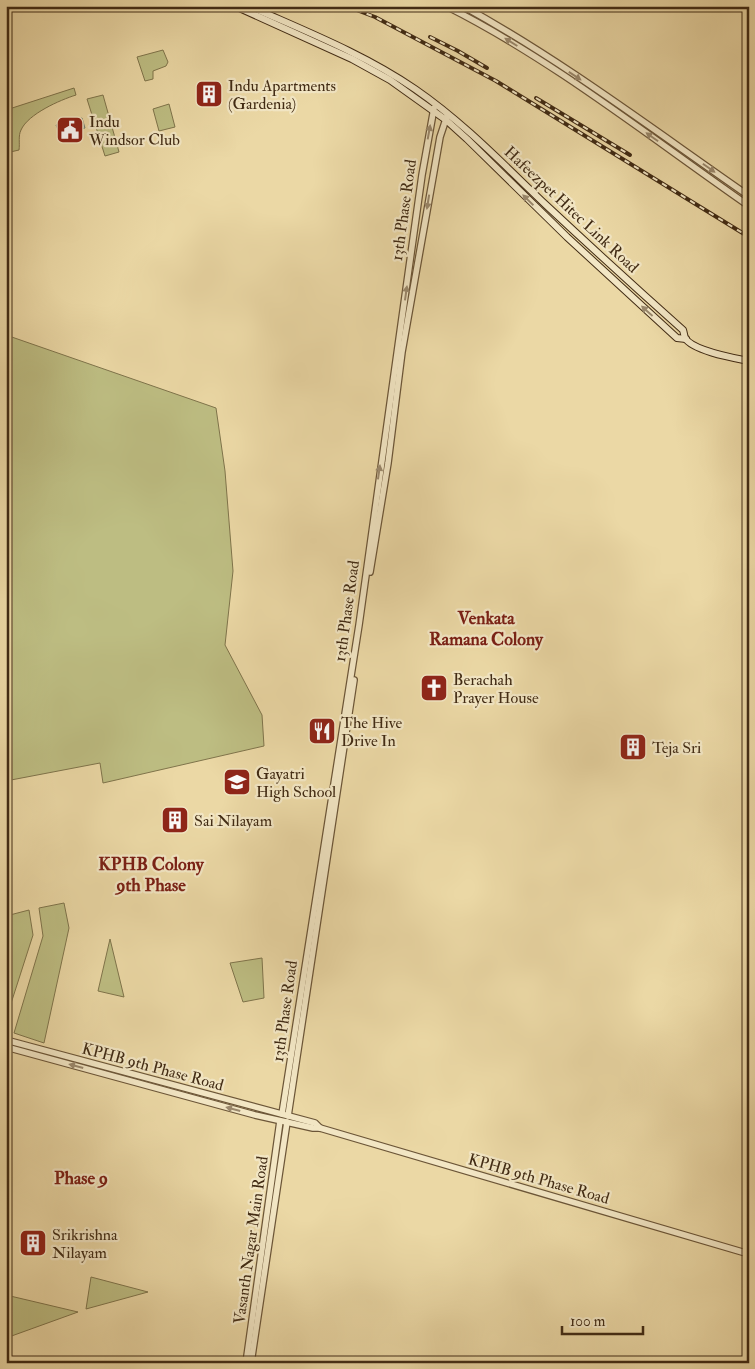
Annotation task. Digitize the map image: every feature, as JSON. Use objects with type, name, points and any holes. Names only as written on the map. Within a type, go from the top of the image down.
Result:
[{"type":"main road","points":[[235,6],[352,59],[434,108]]},
{"type":"main road","points":[[249,6],[356,54],[395,76],[434,108]]},
{"type":"main road","name":"Hafeezpet Hitec Link Road","points":[[434,108],[469,136],[683,330],[686,338],[693,345],[749,362]]},
{"type":"main road","name":"Hafeezpet Hitec Link Road","points":[[469,136],[553,224],[677,338],[686,338]]},
{"type":"street","points":[[446,6],[484,25],[538,59],[749,206]]},
{"type":"street","points":[[463,6],[544,54],[749,196]]},
{"type":"street","name":"13th Phase Road","points":[[284,1118],[343,737],[422,175],[434,108]]},
{"type":"street","name":"13th Phase Road","points":[[372,541],[388,463],[402,352],[432,177],[440,137],[447,117]]},
{"type":"street","points":[[422,175],[432,177]]},
{"type":"street","name":"KPHB 9th Phase Road","points":[[6,1040],[284,1118],[307,1124],[315,1123],[320,1128],[749,1254]]},
{"type":"street","name":"KPHB 9th Phase Road","points":[[6,1047],[247,1113],[284,1118]]},
{"type":"street","name":"Vasanth Nagar Main Road","points":[[246,1363],[284,1118]]},
{"type":"street","name":"Vasanth Nagar Main Road","points":[[251,1363],[284,1118]]},
{"type":"green space","points":[[163,50],[168,62],[166,66],[153,71],[153,79],[145,81],[137,57]]},
{"type":"green space","points":[[74,88],[76,95],[53,104],[30,118],[20,132],[19,150],[6,153],[6,110]]},
{"type":"green space","points":[[103,95],[119,152],[105,156],[87,99]]},
{"type":"green space","points":[[169,104],[175,127],[159,131],[153,109]]},
{"type":"green space","points":[[6,335],[216,408],[225,471],[233,571],[225,645],[262,715],[264,746],[103,783],[100,763],[11,780],[6,765]]},
{"type":"green space","points":[[64,903],[69,928],[44,1043],[14,1033],[43,936],[39,908]]},
{"type":"green space","points":[[29,910],[33,935],[6,1019],[6,916]]},
{"type":"green space","points":[[110,939],[124,997],[98,991]]},
{"type":"green space","points":[[262,958],[264,998],[243,1002],[230,963]]},
{"type":"green space","points":[[91,1277],[148,1292],[86,1309]]},
{"type":"green space","points":[[6,1295],[78,1312],[6,1338]]},
{"type":"water","points":[[82,118],[85,128],[60,135],[56,125]]},
{"type":"railway","points":[[346,6],[375,17],[496,81],[749,237]]},
{"type":"railway","points":[[430,37],[487,68]]},
{"type":"railway","points":[[536,98],[630,155]]},
{"type":"place","name":"Indu Apartments (Gardenia)","points":[[209,94]]},
{"type":"place","name":"Indu Windsor Club","points":[[70,130]]},
{"type":"place","name":"Berachah Prayer House","points":[[434,688]]},
{"type":"place","name":"The Hive Drive In","points":[[322,731]]},
{"type":"place","name":"Teja Sri","points":[[633,747]]},
{"type":"place","name":"Gayatri High School","points":[[237,782]]},
{"type":"place","name":"Sai Nilayam","points":[[175,820]]},
{"type":"place","name":"Srikrishna Nilayam","points":[[33,1243]]},
{"type":"district","name":"Venkata Ramana Colony","points":[[486,628]]},
{"type":"district","name":"KPHB Colony 9th Phase","points":[[151,874]]},
{"type":"district","name":"Phase 9","points":[[81,1178]]}]
